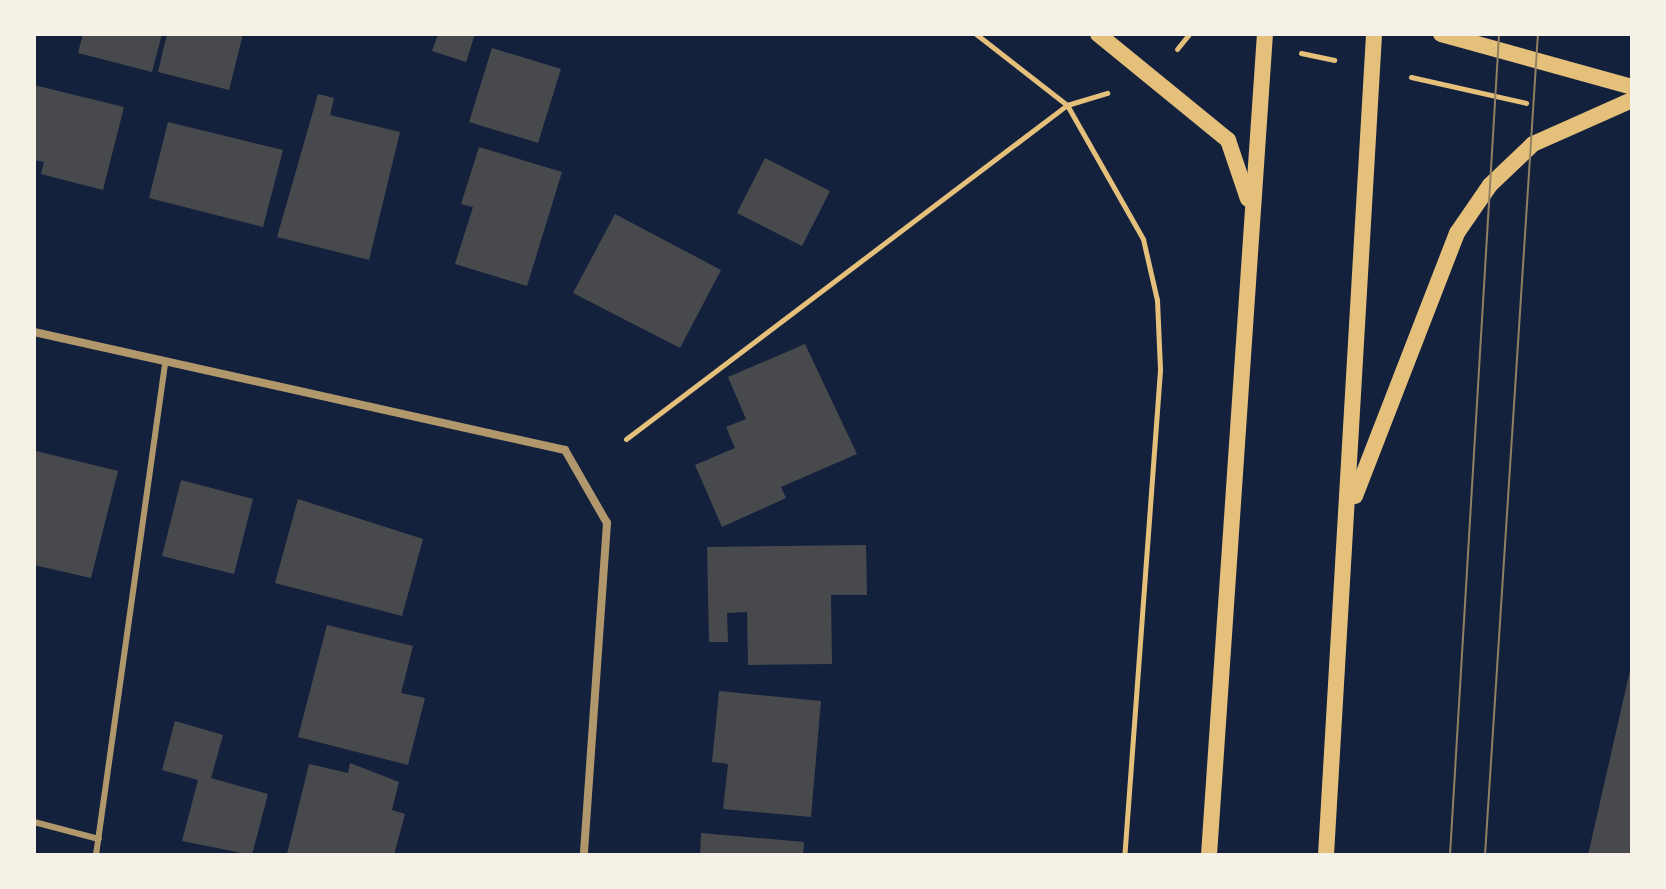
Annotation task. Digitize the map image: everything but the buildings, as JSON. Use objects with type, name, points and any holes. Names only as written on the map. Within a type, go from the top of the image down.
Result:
[{"type":"main road","points":[[1098,34],[1228,140],[1251,214]]},
{"type":"main road","points":[[1209,855],[1265,34]]},
{"type":"main road","points":[[1326,855],[1349,512],[1374,34]]},
{"type":"main road","points":[[1441,34],[1632,87]]},
{"type":"main road","points":[[1349,512],[1457,233],[1490,185],[1533,144],[1632,100]]},
{"type":"street","points":[[34,332],[165,365],[565,450],[607,523],[584,855]]},
{"type":"lane","points":[[96,855],[165,365]]},
{"type":"lane","points":[[34,822],[99,839]]},
{"type":"path","points":[[976,34],[1067,105],[1137,225],[1157,300],[1160,370],[1124,855]]},
{"type":"path","points":[[626,439],[1067,105]]},
{"type":"tram line","points":[[1450,855],[1499,34]]},
{"type":"tram line","points":[[1485,855],[1538,34]]}]
